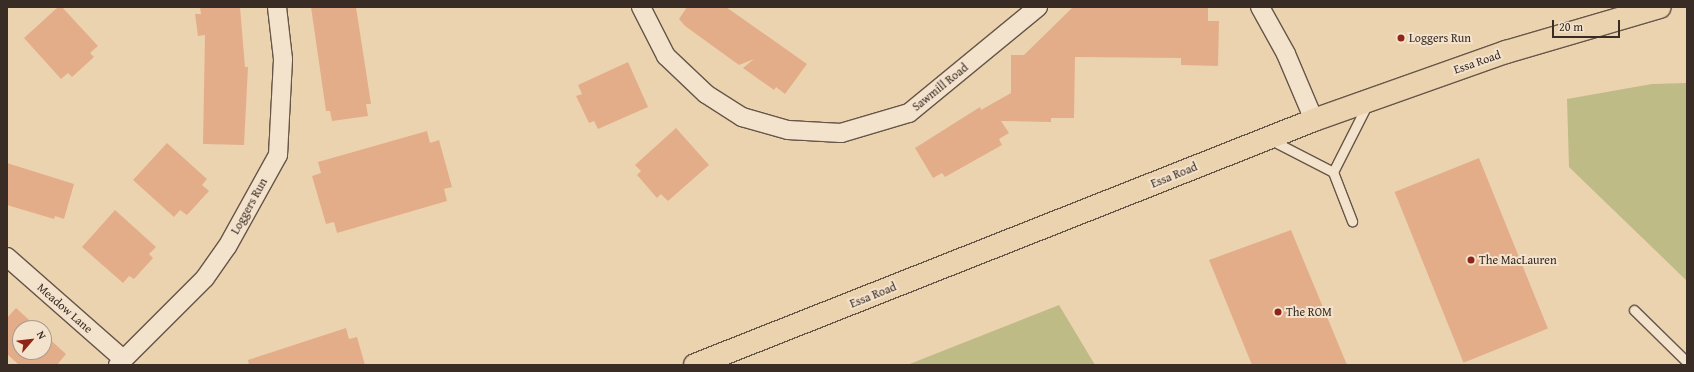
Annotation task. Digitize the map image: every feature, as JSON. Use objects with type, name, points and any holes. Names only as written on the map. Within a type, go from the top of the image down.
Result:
[{"type":"main road","name":"Essa Road","points":[[695,365],[1314,120],[1506,52],[1660,7]]},
{"type":"street","name":"Loggers Run","points":[[121,362],[205,278],[227,247],[278,155],[283,59],[277,7]]},
{"type":"street","name":"Sawmill Road","points":[[641,7],[666,56],[706,94],[742,117],[788,130],[841,133],[909,112],[1038,7]]},
{"type":"street","points":[[1260,7],[1286,54],[1314,120]]},
{"type":"street","name":"Meadow Lane","points":[[7,257],[121,362]]},
{"type":"lane","points":[[1333,172],[1370,100]]},
{"type":"lane","points":[[1267,138],[1333,172],[1352,220]]},
{"type":"lane","points":[[1634,310],[1687,362]]},
{"type":"shaded area","points":[[1687,83],[1687,281],[1569,167],[1567,99],[1652,84]]},
{"type":"shaded area","points":[[1059,305],[1095,365],[907,365]]},
{"type":"building","points":[[58,7],[62,7],[98,46],[90,53],[94,57],[72,77],[68,73],[61,79],[24,38]]},
{"type":"building","points":[[200,7],[240,7],[245,67],[248,67],[244,145],[203,144],[205,35],[198,36],[195,14],[201,14]]},
{"type":"building","points":[[311,7],[356,7],[371,104],[366,104],[368,116],[332,121],[330,111],[326,111]]},
{"type":"building","points":[[687,7],[726,7],[807,64],[785,94],[776,87],[774,90],[743,68],[754,59],[739,65],[685,26],[679,19]]},
{"type":"building","points":[[1073,7],[1208,7],[1208,21],[1219,21],[1218,66],[1181,65],[1181,58],[1075,57],[1074,118],[1051,118],[1051,122],[1001,121],[1009,133],[999,139],[1002,145],[945,177],[942,173],[933,178],[915,148],[980,107],[981,110],[1011,93],[1011,55],[1024,55]]},
{"type":"building","points":[[628,62],[648,107],[598,129],[594,121],[589,123],[576,96],[582,94],[578,85]]},
{"type":"building","points":[[676,128],[709,165],[668,201],[661,194],[657,198],[637,175],[641,171],[635,165]]},
{"type":"building","points":[[427,131],[430,143],[439,140],[452,187],[444,189],[447,201],[337,233],[334,222],[326,224],[312,176],[321,173],[318,162]]},
{"type":"building","points":[[167,143],[207,179],[202,185],[209,191],[187,215],[180,210],[174,217],[133,180]]},
{"type":"building","name":"The MacLauren","points":[[1479,158],[1548,329],[1464,363],[1395,192]]},
{"type":"building","points":[[7,163],[74,184],[64,219],[55,216],[54,219],[7,205]]},
{"type":"building","points":[[115,210],[156,247],[149,254],[153,258],[134,279],[129,276],[123,283],[82,247]]},
{"type":"building","name":"The ROM","points":[[1291,230],[1347,365],[1252,365],[1209,260]]},
{"type":"building","points":[[16,308],[29,320],[12,320],[12,359],[7,354],[7,318]]},
{"type":"building","points":[[346,328],[349,339],[357,337],[365,365],[249,365],[248,360]]},
{"type":"building","points":[[52,341],[66,354],[57,365],[19,365],[14,360],[52,360]]},
{"type":"place","name":"Loggers Run","points":[[1401,38]]},
{"type":"place","name":"The MacLauren","points":[[1471,260]]},
{"type":"place","name":"The ROM","points":[[1278,312]]}]
